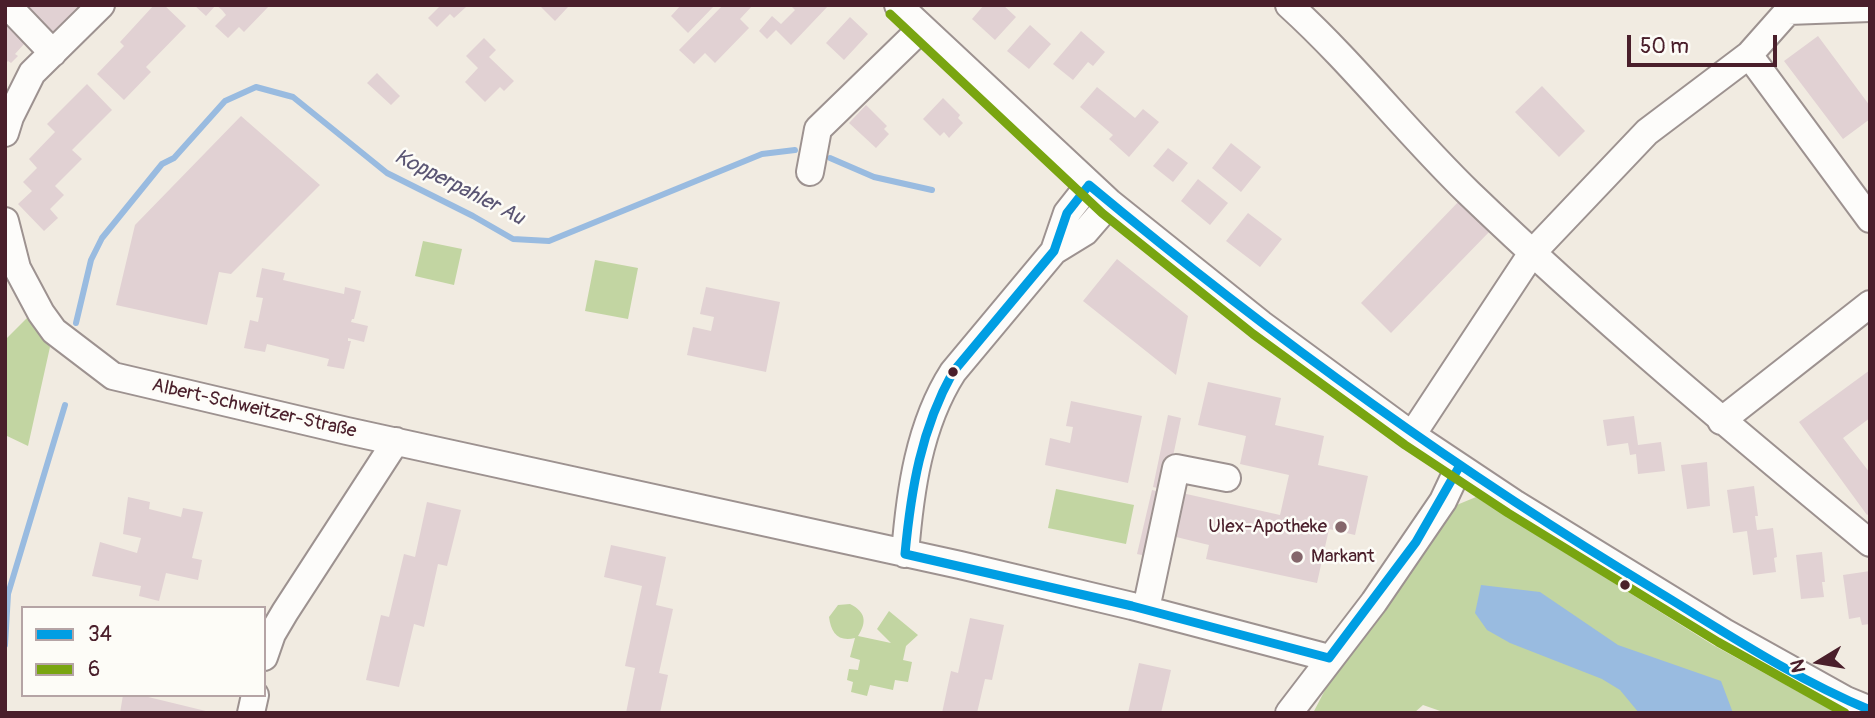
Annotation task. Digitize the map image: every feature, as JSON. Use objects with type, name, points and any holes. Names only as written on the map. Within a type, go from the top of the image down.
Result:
[{"type":"street","points":[[6,5],[53,53]]},
{"type":"street","points":[[5,132],[32,73],[101,5]]},
{"type":"street","points":[[898,5],[1110,203],[1261,324],[1412,435],[1724,632],[1846,700],[1870,710]]},
{"type":"street","points":[[1412,435],[1532,253],[1647,132],[1749,55],[1786,8],[1870,8]]},
{"type":"street","points":[[1305,10],[1444,169],[1532,253],[1721,421],[1870,543]]},
{"type":"street","points":[[810,172],[818,129],[922,28]]},
{"type":"street","points":[[1749,55],[1870,219]]},
{"type":"street","points":[[1054,251],[1067,213],[1089,185]]},
{"type":"street","points":[[905,554],[915,475],[932,412],[943,389],[953,372],[1054,251],[1086,232],[1110,203]]},
{"type":"street","name":"Albert-Schweitzer-Straße","points":[[5,221],[17,268],[41,313],[54,331],[113,376],[1146,609],[1329,658]]},
{"type":"street","points":[[1721,421],[1870,304]]},
{"type":"street","points":[[266,651],[272,634],[285,612],[396,441]]},
{"type":"street","points":[[1289,713],[1374,602],[1443,501],[1459,467]]},
{"type":"street","points":[[1146,609],[1176,468],[1227,478]]},
{"type":"green space","points":[[423,241],[462,249],[454,285],[415,276]]},
{"type":"green space","points":[[595,260],[638,268],[628,319],[585,311]]},
{"type":"green space","points":[[28,317],[50,347],[28,446],[5,435],[5,340]]},
{"type":"green space","points":[[1056,489],[1134,505],[1126,544],[1048,528]]},
{"type":"green space","points":[[1476,497],[1713,645],[1837,713],[1446,713],[1423,705],[1414,713],[1313,713],[1336,669],[1447,509]]},
{"type":"green space","points":[[850,604],[859,610],[864,622],[858,636],[891,643],[877,629],[889,611],[918,635],[906,646],[903,660],[912,662],[908,682],[895,680],[893,690],[870,685],[867,696],[851,692],[853,682],[847,680],[849,669],[858,670],[860,660],[850,657],[855,638],[844,639],[836,635],[829,617],[838,605]]},
{"type":"water","points":[[1481,585],[1540,592],[1618,645],[1721,681],[1733,713],[1639,713],[1620,690],[1602,679],[1510,643],[1487,630],[1475,613]]},
{"type":"building","points":[[23,5],[75,5],[78,8],[52,34]]},
{"type":"building","points":[[154,5],[164,5],[186,26],[146,67],[151,72],[124,100],[97,74],[124,46],[120,42]]},
{"type":"building","points":[[194,5],[216,5],[206,16]]},
{"type":"building","points":[[216,5],[270,5],[244,32],[239,27],[228,38],[215,26],[226,15]]},
{"type":"building","points":[[441,5],[466,7],[454,18],[450,14],[437,27],[428,18]]},
{"type":"building","points":[[681,5],[715,5],[688,33],[671,16]]},
{"type":"building","points":[[723,5],[753,5],[740,19],[749,28],[715,63],[705,53],[694,64],[679,50]]},
{"type":"building","points":[[790,5],[829,5],[791,45],[776,30],[767,39],[759,31],[772,16],[781,24],[795,10]]},
{"type":"building","points":[[984,5],[1003,5],[1016,17],[995,40],[972,19]]},
{"type":"building","points":[[541,7],[568,7],[555,21]]},
{"type":"building","points":[[850,17],[868,34],[844,60],[826,43]]},
{"type":"building","points":[[5,24],[25,43],[15,54],[18,56],[11,63],[8,61],[5,64]]},
{"type":"building","points":[[1030,25],[1051,44],[1029,69],[1007,51]]},
{"type":"building","points":[[1081,31],[1105,52],[1093,66],[1088,62],[1073,80],[1053,64]]},
{"type":"building","points":[[1818,36],[1870,106],[1870,119],[1843,139],[1784,61]]},
{"type":"building","points":[[484,38],[496,50],[489,57],[514,81],[504,91],[500,87],[485,102],[465,82],[478,68],[466,56]]},
{"type":"building","points":[[377,73],[400,96],[391,105],[367,83]]},
{"type":"building","points":[[87,84],[112,110],[72,150],[82,159],[55,186],[64,195],[50,209],[58,218],[44,231],[18,204],[32,191],[23,182],[37,168],[29,159],[55,132],[47,124]]},
{"type":"building","points":[[1542,86],[1585,131],[1559,157],[1515,112]]},
{"type":"building","points":[[1097,87],[1135,118],[1143,109],[1159,122],[1129,157],[1109,139],[1113,135],[1080,107]]},
{"type":"building","points":[[943,98],[960,115],[958,118],[963,123],[949,138],[944,132],[940,136],[923,119]]},
{"type":"building","points":[[866,105],[887,126],[884,129],[889,134],[876,148],[849,123]]},
{"type":"building","points":[[241,116],[320,185],[231,274],[219,272],[207,325],[116,305],[135,225]]},
{"type":"building","points":[[1231,143],[1261,167],[1241,192],[1212,168]]},
{"type":"building","points":[[1168,148],[1188,163],[1173,182],[1153,166]]},
{"type":"building","points":[[1198,179],[1228,203],[1210,225],[1181,201]]},
{"type":"building","points":[[1461,199],[1491,230],[1391,333],[1361,303]]},
{"type":"building","points":[[1248,213],[1282,239],[1260,267],[1226,241]]},
{"type":"building","points":[[1117,259],[1188,316],[1176,375],[1083,301]]},
{"type":"building","points":[[262,268],[285,273],[283,280],[344,294],[345,287],[361,291],[351,322],[368,326],[364,342],[348,338],[348,341],[351,341],[344,369],[327,366],[329,359],[267,344],[265,352],[244,348],[250,320],[258,322],[263,298],[256,297]]},
{"type":"building","points":[[706,287],[780,302],[766,372],[687,355],[693,327],[711,331],[714,317],[700,314]]},
{"type":"building","points":[[1870,370],[1870,418],[1843,438],[1870,473],[1870,513],[1867,515],[1799,422]]},
{"type":"building","points":[[1208,382],[1281,398],[1275,425],[1324,436],[1318,465],[1368,476],[1355,535],[1329,529],[1317,583],[1206,559],[1209,545],[1172,536],[1182,493],[1280,515],[1289,475],[1240,464],[1246,436],[1198,425]]},
{"type":"building","points":[[1071,401],[1142,416],[1128,483],[1045,465],[1050,438],[1070,443],[1073,427],[1066,426]]},
{"type":"building","points":[[1168,415],[1181,418],[1166,490],[1153,487]]},
{"type":"building","points":[[1634,416],[1638,445],[1661,442],[1665,471],[1638,474],[1636,454],[1630,455],[1628,443],[1607,446],[1603,420]]},
{"type":"building","points":[[1707,462],[1710,506],[1687,509],[1681,465]]},
{"type":"building","points":[[1754,486],[1757,530],[1773,528],[1777,557],[1774,558],[1776,572],[1753,575],[1747,531],[1733,533],[1727,490]]},
{"type":"building","points":[[1152,490],[1165,493],[1151,557],[1137,554]]},
{"type":"building","points":[[128,497],[150,502],[149,509],[181,517],[183,508],[203,512],[192,558],[202,560],[198,580],[166,573],[159,601],[139,596],[141,586],[92,576],[100,542],[137,553],[141,538],[123,534]]},
{"type":"building","points":[[427,502],[461,510],[447,566],[438,564],[424,627],[414,624],[399,687],[366,680],[381,615],[389,617],[404,554],[415,557]]},
{"type":"building","points":[[611,545],[666,557],[656,605],[673,609],[659,673],[668,675],[660,713],[626,713],[635,668],[625,666],[642,586],[604,577]]},
{"type":"building","points":[[1822,552],[1824,597],[1801,599],[1796,555]]},
{"type":"building","points":[[1870,571],[1870,624],[1862,625],[1860,617],[1849,619],[1843,575]]},
{"type":"building","points":[[970,618],[1004,625],[992,680],[985,679],[977,713],[942,713],[951,671],[958,673]]},
{"type":"building","points":[[1139,663],[1171,670],[1161,713],[1128,713]]},
{"type":"building","points":[[123,697],[148,697],[214,713],[120,713]]},
{"type":"waterway","name":"Kopperpahler Au","points":[[76,323],[91,260],[102,238],[162,164],[174,158],[225,101],[256,87],[293,97],[387,173],[513,239],[549,241],[762,154],[795,150]]},
{"type":"waterway","name":"Kopperpahler Au","points":[[830,158],[874,177],[932,190]]},
{"type":"waterway","name":"Kopperpahler Au","points":[[5,645],[8,594],[65,405]]},
{"type":"transit line","name":"6","points":[[890,14],[1102,213],[1253,334],[1405,445],[1508,513],[1718,642],[1845,713]]},
{"type":"transit line","name":"34","points":[[1089,185],[1295,347],[1365,399],[1509,498],[1761,655],[1870,710]]},
{"type":"transit line","name":"34","points":[[905,554],[919,460],[942,394],[953,372],[1054,251],[1067,213],[1089,185]]},
{"type":"transit line","name":"34","points":[[1329,658],[1416,542],[1459,467]]},
{"type":"transit line","name":"34","points":[[905,554],[1132,606],[1329,658]]},
{"type":"place","name":"Ulex-Apotheke","points":[[1341,527]]},
{"type":"place","name":"Markant","points":[[1297,557]]}]
